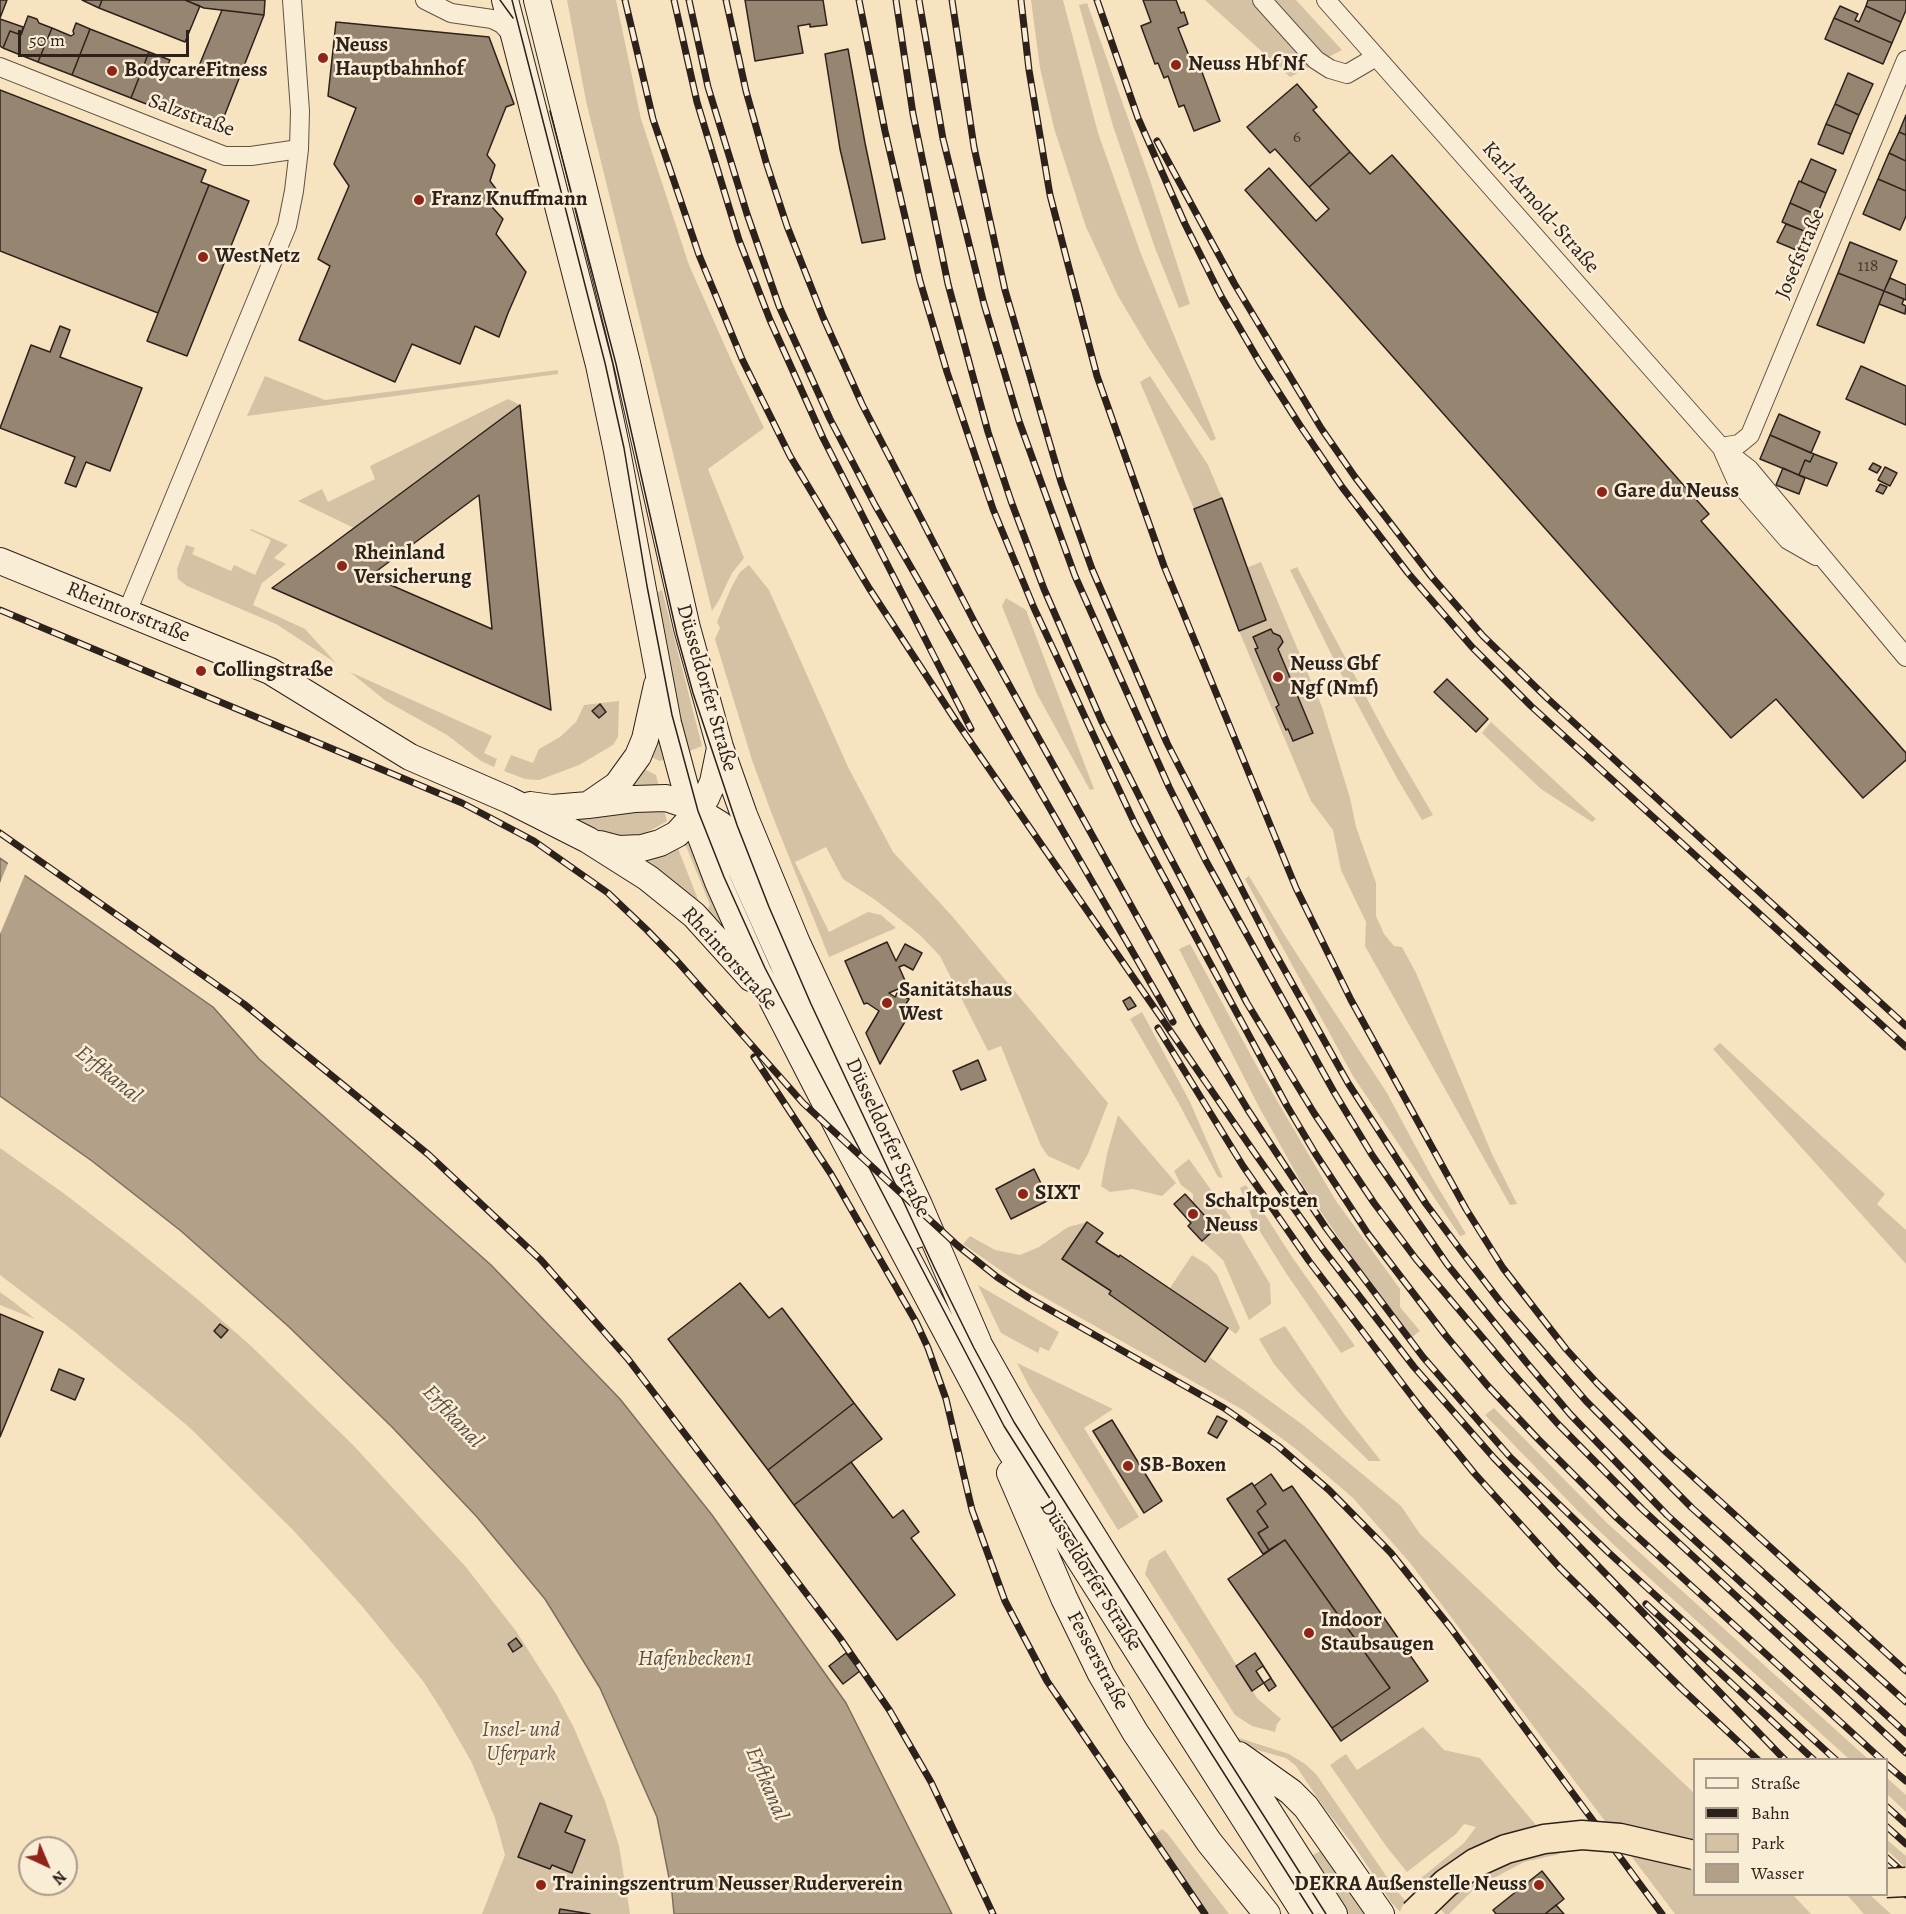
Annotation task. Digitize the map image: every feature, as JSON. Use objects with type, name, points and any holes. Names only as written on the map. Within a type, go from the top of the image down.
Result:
[{"type":"main road","name":"Düsseldorfer Straße","points":[[505,0],[599,365],[617,451],[658,680],[694,811],[718,882],[759,974],[1006,1444],[1305,1914]]},
{"type":"main road","name":"Düsseldorfer Straße","points":[[537,0],[627,363],[687,628],[720,747],[744,815],[797,943],[923,1215],[978,1342]]},
{"type":"main road","name":"Rheintorstraße","points":[[0,561],[270,671],[410,757],[509,800],[588,840],[648,878],[694,915],[734,957],[781,1016]]},
{"type":"main road","points":[[588,805],[617,784],[638,756],[645,739],[658,680]]},
{"type":"main road","name":"Rheintorstraße","points":[[588,840],[620,849],[642,848],[660,843],[677,834],[713,782],[720,747]]},
{"type":"main road","name":"Düsseldorfer Straße","points":[[588,805],[634,798],[666,798],[721,825],[831,1070],[884,1178],[1033,1440],[1334,1914]]},
{"type":"main road","name":"Rheintorstraße","points":[[509,800],[552,808],[588,805]]},
{"type":"main road","name":"Fesserstraße","points":[[972,1382],[1060,1588],[1101,1674],[1175,1794],[1216,1851],[1267,1914]]},
{"type":"main road","points":[[1203,1708],[1240,1757],[1291,1792],[1306,1807],[1379,1912]]},
{"type":"main road","points":[[1414,1914],[1446,1882],[1475,1863],[1506,1849],[1544,1839],[1582,1835],[1620,1838],[1693,1855]]},
{"type":"main road","points":[[1888,1883],[1906,1882]]},
{"type":"street","points":[[127,612],[275,260],[287,226],[299,149],[300,111],[292,0]]},
{"type":"street","points":[[425,0],[451,13],[492,19],[502,24],[514,37]]},
{"type":"street","points":[[1262,0],[1316,60],[1330,69],[1347,74],[1376,57]]},
{"type":"street","name":"Karl-Arnold-Straße","points":[[1326,0],[1721,447],[1749,469],[1906,657]]},
{"type":"street","name":"Josefstraße","points":[[1721,447],[1740,444],[1750,435],[1906,60]]},
{"type":"street","name":"Salzstraße","points":[[0,68],[225,156],[251,156],[299,149]]},
{"type":"green space","points":[[567,0],[616,0],[641,119],[689,265],[764,428],[708,469],[744,558],[732,573],[712,611],[586,101]]},
{"type":"green space","points":[[1031,0],[1063,0],[1098,133],[1141,254],[1216,439],[1211,441],[1149,348],[1118,296],[1086,227],[1054,128],[1040,68]]},
{"type":"green space","points":[[1205,0],[1296,0],[1342,50],[1290,77]]},
{"type":"green space","points":[[1087,3],[1150,180],[1190,304],[1179,308],[1155,248],[1113,126],[1079,5]]},
{"type":"green space","points":[[558,370],[558,374],[247,416],[265,376],[325,400]]},
{"type":"green space","points":[[1150,376],[1208,465],[1222,498],[1194,509],[1140,382]]},
{"type":"green space","points":[[508,399],[520,405],[354,528],[298,501],[322,489],[328,502],[375,479],[370,466]]},
{"type":"green space","points":[[251,529],[288,545],[274,558],[286,564],[262,583],[253,605],[305,629],[336,663],[276,624],[187,586],[178,579],[177,569],[186,545],[195,548],[192,554],[231,571],[234,565],[255,575],[271,540]]},
{"type":"green space","points":[[1261,562],[1322,707],[1350,798],[1356,827],[1376,883],[1376,916],[1384,934],[1394,946],[1402,947],[1416,973],[1492,1154],[1517,1204],[1510,1205],[1365,946],[1366,922],[1341,870],[1333,830],[1311,801],[1239,631],[1266,620],[1246,568]]},
{"type":"green space","points":[[749,565],[769,590],[848,767],[893,852],[952,916],[1108,1103],[1088,1154],[1079,1170],[1048,1156],[1041,1146],[1001,1046],[988,1051],[940,956],[905,923],[843,879],[826,847],[795,862],[829,932],[868,912],[881,915],[896,928],[829,957],[752,760],[715,639],[720,628],[717,622],[731,588],[740,572]]},
{"type":"green space","points":[[1297,567],[1388,738],[1433,815],[1422,820],[1397,778],[1339,670],[1290,570]]},
{"type":"green space","points":[[662,590],[702,746],[687,752],[655,594]]},
{"type":"green space","points":[[1006,598],[1026,610],[1094,789],[1090,790],[1037,694],[1002,606]]},
{"type":"green space","points":[[350,672],[492,736],[484,753],[497,759],[494,767],[481,761],[447,735],[386,701]]},
{"type":"green space","points":[[619,701],[618,737],[613,745],[579,765],[539,780],[525,779],[504,771],[511,755],[533,763],[539,749],[560,737],[576,722],[584,705]]},
{"type":"green space","points":[[1491,722],[1596,819],[1592,822],[1541,789],[1482,733]]},
{"type":"green space","points":[[658,730],[665,759],[660,761],[647,755]]},
{"type":"green space","points":[[640,767],[656,775],[659,787],[626,789]]},
{"type":"green space","points":[[663,806],[667,821],[646,833],[621,837],[599,831],[576,819],[577,814]]},
{"type":"green space","points":[[688,838],[723,921],[720,924],[707,910],[710,905],[684,841]]},
{"type":"green space","points":[[677,846],[699,902],[644,860]]},
{"type":"green space","points":[[1249,876],[1387,1093],[1433,1179],[1466,1234],[1460,1236],[1353,1076],[1245,879]]},
{"type":"green space","points":[[1190,944],[1259,1070],[1336,1201],[1400,1289],[1400,1307],[1420,1331],[1412,1337],[1356,1263],[1302,1184],[1259,1107],[1179,949]]},
{"type":"green space","points":[[1142,1012],[1190,1102],[1223,1178],[1218,1177],[1130,1019]]},
{"type":"green space","points":[[1720,1043],[1885,1194],[1877,1204],[1906,1230],[1906,1264],[1713,1049]]},
{"type":"green space","points":[[1118,1115],[1176,1183],[1162,1196],[1133,1189],[1110,1192],[1101,1186]]},
{"type":"green space","name":"Insel- und Uferpark","points":[[0,1148],[132,1246],[250,1345],[352,1444],[465,1566],[516,1631],[556,1694],[574,1728],[605,1801],[619,1846],[630,1914],[482,1914],[505,1855],[495,1818],[471,1761],[441,1709],[423,1681],[361,1605],[293,1530],[189,1427],[75,1332],[0,1275]]},
{"type":"green space","points":[[1189,1159],[1231,1218],[1270,1284],[1271,1304],[1249,1320],[1223,1260],[1202,1241],[1216,1227],[1193,1203],[1193,1194],[1181,1185],[1174,1171]]},
{"type":"green space","points":[[1246,1185],[1292,1257],[1355,1346],[1341,1353],[1286,1273],[1254,1222],[1240,1188]]},
{"type":"green space","points":[[1087,1222],[1062,1259],[1111,1291],[1109,1294],[1204,1362],[1208,1356],[1303,1425],[1401,1506],[1420,1534],[1693,1792],[1693,1896],[1794,1896],[1811,1914],[1675,1914],[1411,1564],[1353,1498],[1296,1449],[1245,1411],[1019,1283],[963,1244],[970,1236],[995,1250],[1020,1255],[1039,1247],[1068,1227]]},
{"type":"green space","points":[[1192,1255],[1208,1265],[1217,1275],[1240,1328],[1236,1334],[1170,1288]]},
{"type":"green space","points":[[978,1285],[1059,1332],[1049,1351],[1040,1347],[1038,1353],[1001,1333]]},
{"type":"green space","points":[[0,1292],[15,1303],[35,1319],[0,1305]]},
{"type":"green space","points":[[1285,1326],[1344,1414],[1381,1461],[1369,1461],[1298,1392],[1274,1364],[1259,1339]]},
{"type":"green space","points":[[1017,1363],[1113,1409],[1084,1428],[1139,1517],[1118,1530],[1030,1388]]},
{"type":"green space","points":[[1494,1408],[1607,1523],[1867,1758],[1848,1758],[1578,1511],[1485,1415]]},
{"type":"green space","points":[[1165,1550],[1257,1698],[1281,1719],[1275,1732],[1252,1726],[1235,1715],[1145,1574],[1149,1560]]},
{"type":"green space","points":[[1423,1727],[1444,1750],[1480,1758],[1560,1854],[1524,1862],[1475,1888],[1449,1914],[1445,1914],[1415,1883],[1464,1843],[1476,1827],[1464,1824],[1456,1834],[1407,1872],[1386,1846],[1330,1765],[1346,1754],[1357,1770]]},
{"type":"green space","points":[[1233,1736],[1289,1754],[1316,1774],[1396,1890],[1417,1914],[1402,1914],[1391,1902],[1355,1847],[1296,1766],[1286,1758],[1243,1746]]},
{"type":"green space","points":[[1888,1779],[1906,1795],[1906,1812],[1888,1795]]},
{"type":"green space","points":[[1162,1829],[1229,1914],[1209,1914],[1155,1834]]},
{"type":"green space","points":[[1888,1841],[1906,1856],[1906,1868],[1888,1851]]},
{"type":"green space","points":[[1322,1850],[1364,1914],[1347,1914],[1311,1856]]},
{"type":"green space","points":[[1848,1896],[1871,1896],[1891,1914],[1864,1914]]},
{"type":"water","name":"Hafenbecken 1","points":[[0,858],[213,1007],[259,1059],[491,1265],[620,1399],[712,1515],[846,1703],[952,1914],[674,1914],[657,1817],[600,1688],[545,1599],[477,1517],[392,1427],[288,1326],[181,1231],[92,1161],[0,1096]]},
{"type":"pier","points":[[9,861],[26,872],[0,934],[0,883]]},
{"type":"building","points":[[0,0],[7,0],[0,18]]},
{"type":"building","points":[[82,0],[102,0],[99,8]]},
{"type":"building","points":[[102,0],[185,0],[200,6],[185,42],[99,8]]},
{"type":"building","points":[[185,0],[265,0],[264,15],[204,8]]},
{"type":"building","points":[[745,0],[823,0],[827,25],[798,26],[803,53],[755,61]]},
{"type":"building","name":"Neuss Hbf Nf","points":[[1143,0],[1176,0],[1181,13],[1184,12],[1188,24],[1178,28],[1193,66],[1199,64],[1220,121],[1194,131],[1184,105],[1179,107],[1168,76],[1164,78],[1158,63],[1155,64],[1141,26],[1151,22]]},
{"type":"building","points":[[1868,0],[1906,0],[1906,10],[1901,22],[1866,6]]},
{"type":"building","points":[[1840,6],[1858,14],[1855,20],[1859,22],[1866,6],[1901,22],[1892,43],[1834,18]]},
{"type":"building","points":[[222,10],[264,15],[218,132],[131,98],[149,52],[170,60],[167,67],[194,78]]},
{"type":"building","points":[[28,16],[52,28],[38,62],[3,48],[10,31],[21,35]]},
{"type":"building","points":[[1834,18],[1892,43],[1883,64],[1825,39]]},
{"type":"building","points":[[0,19],[23,27],[21,35],[10,31],[3,48],[0,46]]},
{"type":"building","name":"Franz Knuffmann","points":[[336,22],[489,37],[514,104],[506,107],[487,155],[495,165],[490,181],[499,193],[492,207],[503,219],[496,234],[526,272],[499,337],[475,326],[460,364],[412,344],[395,382],[299,340],[330,266],[318,259],[349,186],[334,164],[356,108],[328,96]]},
{"type":"building","points":[[76,23],[90,29],[72,75],[38,62],[52,28],[71,36],[74,34]]},
{"type":"building","points":[[90,29],[149,52],[131,98],[72,75]]},
{"type":"building","points":[[848,49],[885,239],[862,243],[840,149],[825,54]]},
{"type":"building","points":[[1848,73],[1873,84],[1859,115],[1835,104]]},
{"type":"building","points":[[1297,84],[1317,107],[1313,110],[1350,152],[1309,187],[1275,149],[1270,153],[1247,127]]},
{"type":"building","points":[[0,90],[206,170],[201,182],[209,185],[158,313],[0,251]]},
{"type":"building","points":[[1835,104],[1859,115],[1851,134],[1826,124]]},
{"type":"building","points":[[1906,115],[1906,135],[1899,132]]},
{"type":"building","points":[[1826,124],[1851,134],[1843,154],[1818,144]]},
{"type":"building","points":[[1899,132],[1906,135],[1906,161],[1889,153]]},
{"type":"building","name":"Gare du Neuss","points":[[1350,152],[1370,174],[1392,155],[1709,514],[1701,521],[1906,753],[1906,760],[1863,798],[1776,699],[1731,738],[1245,190],[1269,168],[1316,221],[1329,209],[1309,187]]},
{"type":"building","points":[[1889,153],[1906,161],[1906,191],[1878,179]]},
{"type":"building","points":[[1811,159],[1836,170],[1826,193],[1801,182]]},
{"type":"building","points":[[1878,179],[1906,191],[1906,216],[1900,230],[1863,214]]},
{"type":"building","points":[[1799,181],[1826,193],[1817,215],[1790,203]]},
{"type":"building","name":"WestNetz","points":[[209,185],[249,201],[187,356],[147,341]]},
{"type":"building","points":[[1790,203],[1817,215],[1809,233],[1782,222]]},
{"type":"building","points":[[1786,224],[1809,233],[1801,252],[1777,242]]},
{"type":"building","points":[[1850,242],[1897,261],[1884,291],[1838,273]]},
{"type":"building","points":[[1838,273],[1884,291],[1864,343],[1817,325]]},
{"type":"building","points":[[1890,278],[1906,285],[1906,300],[1884,291]]},
{"type":"building","points":[[1884,291],[1904,299],[1902,304],[1906,306],[1905,314],[1879,304]]},
{"type":"building","points":[[60,326],[70,330],[60,357],[142,388],[110,471],[86,462],[76,487],[65,483],[75,457],[0,428],[31,345],[50,352]]},
{"type":"building","points":[[1861,366],[1906,386],[1906,425],[1846,399]]},
{"type":"building","name":"Rheinland Versicherung","points":[[520,405],[551,710],[272,588]],"holes":[[[479,495],[492,629],[370,576]]]},
{"type":"building","points":[[1779,414],[1820,432],[1811,453],[1770,435]]},
{"type":"building","points":[[1770,435],[1814,454],[1810,462],[1805,460],[1799,475],[1760,459]]},
{"type":"building","points":[[1814,454],[1837,463],[1827,486],[1799,475],[1805,460],[1810,462]]},
{"type":"building","points":[[1873,463],[1881,467],[1877,473],[1869,469]]},
{"type":"building","points":[[1885,467],[1897,473],[1890,486],[1878,480]]},
{"type":"building","points":[[1783,468],[1805,478],[1799,494],[1776,485]]},
{"type":"building","points":[[1880,484],[1887,487],[1883,494],[1876,491]]},
{"type":"building","points":[[1222,498],[1266,620],[1239,631],[1194,509]]},
{"type":"building","name":"Neuss Gbf Ngf (Nmf)","points":[[1271,629],[1273,633],[1280,636],[1283,642],[1278,649],[1313,733],[1293,741],[1276,707],[1279,705],[1255,649],[1258,648],[1253,637]]},
{"type":"building","points":[[1447,679],[1488,719],[1476,732],[1434,692]]},
{"type":"building","points":[[600,704],[606,712],[599,718],[592,711]]},
{"type":"building","name":"Sanitätshaus West","points":[[887,942],[896,961],[905,944],[922,953],[913,970],[904,965],[899,967],[907,985],[889,993],[895,997],[897,993],[909,999],[906,1004],[913,1008],[880,1064],[866,1033],[879,1011],[867,1003],[864,1004],[845,961]]},
{"type":"building","points":[[1130,997],[1136,1006],[1128,1010],[1123,1001]]},
{"type":"building","points":[[978,1060],[986,1080],[961,1090],[953,1071]]},
{"type":"building","name":"SIXT","points":[[1034,1169],[1049,1200],[1011,1219],[996,1189]]},
{"type":"building","name":"Schaltposten Neuss","points":[[1185,1194],[1216,1228],[1202,1241],[1188,1226],[1191,1223],[1174,1204]]},
{"type":"building","points":[[1087,1222],[1103,1233],[1096,1242],[1119,1257],[1120,1255],[1228,1328],[1205,1362],[1109,1294],[1111,1291],[1062,1259]]},
{"type":"building","points":[[740,1283],[769,1318],[782,1308],[854,1403],[768,1470],[668,1339]]},
{"type":"building","points":[[0,1314],[43,1332],[0,1437]]},
{"type":"building","points":[[220,1324],[228,1330],[221,1338],[214,1331]]},
{"type":"building","points":[[59,1369],[84,1379],[75,1400],[51,1390]]},
{"type":"building","points":[[854,1403],[882,1439],[794,1505],[768,1470]]},
{"type":"building","points":[[1217,1416],[1227,1421],[1217,1438],[1208,1433]]},
{"type":"building","name":"SB-Boxen","points":[[1112,1420],[1162,1501],[1144,1513],[1093,1431]]},
{"type":"building","points":[[851,1462],[893,1518],[903,1510],[919,1532],[911,1538],[955,1595],[897,1640],[794,1505]]},
{"type":"building","points":[[1271,1474],[1283,1491],[1292,1486],[1428,1681],[1341,1741],[1332,1728],[1390,1688],[1285,1540],[1269,1550],[1258,1533],[1268,1527],[1257,1511],[1266,1504],[1254,1486]]},
{"type":"building","points":[[1252,1483],[1266,1504],[1257,1511],[1268,1527],[1258,1533],[1269,1550],[1263,1554],[1227,1499]]},
{"type":"building","name":"Indoor Staubsaugen","points":[[1285,1540],[1390,1688],[1332,1728],[1228,1579]]},
{"type":"building","points":[[516,1638],[522,1646],[513,1652],[508,1644]]},
{"type":"building","points":[[846,1653],[860,1671],[843,1684],[829,1666]]},
{"type":"building","points":[[1255,1653],[1271,1678],[1252,1691],[1236,1666]]},
{"type":"building","points":[[1263,1666],[1276,1686],[1269,1691],[1256,1671]]},
{"type":"building","points":[[540,1803],[572,1816],[565,1832],[585,1840],[572,1873],[552,1865],[550,1869],[518,1857]]},
{"type":"building","name":"DEKRA Außenstelle Neuss","points":[[1542,1871],[1564,1899],[1545,1914],[1496,1914],[1493,1910]]},
{"type":"building","points":[[1556,1905],[1564,1914],[1545,1914]]},
{"type":"building","points":[[560,1909],[590,1914],[559,1914]]},
{"type":"tram line","points":[[500,0],[513,18]]},
{"type":"tram line","points":[[512,0],[605,363],[624,448],[672,715],[698,811],[724,877],[765,968],[1004,1426],[1313,1914]]},
{"type":"tram line","points":[[550,111],[616,364],[677,635],[693,693],[737,825],[769,907],[811,1004],[935,1269],[1014,1422],[1326,1914]]},
{"type":"railway","points":[[625,0],[653,119],[699,255],[742,359],[790,456],[869,588],[956,721],[1322,1248],[1414,1367],[1494,1458],[1783,1758]]},
{"type":"railway","points":[[674,0],[697,102],[739,240],[770,320],[823,438],[971,729]]},
{"type":"railway","points":[[689,0],[708,87],[747,214],[779,306],[830,419],[875,505],[1173,1022]]},
{"type":"railway","points":[[726,0],[746,91],[787,226],[823,317],[862,404],[976,625],[1197,1025],[1248,1110],[1326,1228],[1423,1357],[1510,1457],[1608,1552],[1834,1758]]},
{"type":"railway","points":[[859,0],[885,131],[920,281],[947,372],[993,509],[1034,608],[1135,824],[1287,1106],[1368,1234],[1446,1336],[1487,1385],[1617,1518],[1880,1758]]},
{"type":"railway","points":[[896,0],[913,114],[948,284],[988,432],[1011,501],[1044,589],[1102,722],[1247,1003],[1314,1113],[1374,1203],[1416,1259],[1509,1369],[1557,1423],[1642,1509],[1906,1753]]},
{"type":"railway","points":[[919,0],[943,139],[984,304],[1019,421],[1075,576],[1169,787],[1206,861],[1334,1092],[1372,1155],[1447,1264],[1570,1414],[1667,1515],[1906,1733]]},
{"type":"railway","points":[[952,0],[974,147],[1005,290],[1061,482],[1092,569],[1167,743],[1270,944],[1348,1083],[1426,1204],[1502,1304],[1586,1401],[1692,1508],[1906,1702]]},
{"type":"railway","points":[[1021,0],[1029,70],[1050,195],[1097,376],[1164,566],[1296,888],[1351,1000],[1466,1209],[1503,1268],[1566,1349],[1666,1452],[1906,1671]]},
{"type":"railway","points":[[1097,0],[1138,118],[1185,224],[1221,296],[1299,424],[1342,487],[1408,573],[1472,647],[1531,706],[1906,1047]]},
{"type":"railway","points":[[1157,141],[1234,283],[1321,428],[1355,477],[1431,576],[1483,636],[1547,698],[1906,1026]]},
{"type":"railway","points":[[0,610],[462,803],[534,841],[608,893],[677,961],[803,1103],[957,1245],[997,1277],[1029,1298],[1224,1408],[1278,1446],[1329,1490],[1391,1553],[1450,1627],[1662,1914]]},
{"type":"railway","points":[[0,833],[244,1004],[429,1155],[541,1260],[628,1359],[840,1638],[890,1711],[931,1782],[993,1914]]},
{"type":"railway","points":[[1158,1028],[1243,1166],[1309,1261],[1420,1407],[1475,1474],[1560,1568],[1682,1689],[1756,1758]]},
{"type":"railway","points":[[754,1057],[831,1174],[916,1322],[946,1399],[972,1510],[1005,1601],[1047,1681],[1205,1914]]},
{"type":"railway","points":[[1646,1604],[1812,1758]]},
{"type":"railway","points":[[1888,1766],[1906,1781]]},
{"type":"railway","points":[[1888,1808],[1906,1824]]},
{"type":"railway","points":[[1888,1828],[1906,1844]]},
{"type":"railway","points":[[1888,1859],[1906,1875]]},
{"type":"railway","points":[[1888,1879],[1906,1895]]},
{"type":"place","name":"Neuss Hauptbahnhof","points":[[323,58]]},
{"type":"place","name":"Neuss Hbf Nf","points":[[1176,65]]},
{"type":"place","name":"BodycareFitness","points":[[112,71]]},
{"type":"place","name":"Franz Knuffmann","points":[[419,200]]},
{"type":"place","name":"WestNetz","points":[[203,257]]},
{"type":"place","name":"Gare du Neuss","points":[[1602,492]]},
{"type":"place","name":"Rheinland Versicherung","points":[[342,566]]},
{"type":"place","name":"Collingstraße","points":[[201,671]]},
{"type":"place","name":"Neuss Gbf Ngf (Nmf)","points":[[1278,677]]},
{"type":"place","name":"Sanitätshaus West","points":[[887,1003]]},
{"type":"place","name":"SIXT","points":[[1023,1194]]},
{"type":"place","name":"Schaltposten Neuss","points":[[1193,1214]]},
{"type":"place","name":"SB-Boxen","points":[[1128,1466]]},
{"type":"place","name":"Indoor Staubsaugen","points":[[1309,1633]]},
{"type":"place","name":"Trainingszentrum Neusser Ruderverein","points":[[541,1885]]},
{"type":"place","name":"DEKRA Außenstelle Neuss","points":[[1539,1885]]},
{"type":"water label","name":"Erftkanal","points":[[108,1075]]},
{"type":"water label","name":"Erftkanal","points":[[452,1417]]},
{"type":"water label","name":"Erftkanal","points":[[766,1784]]}]
